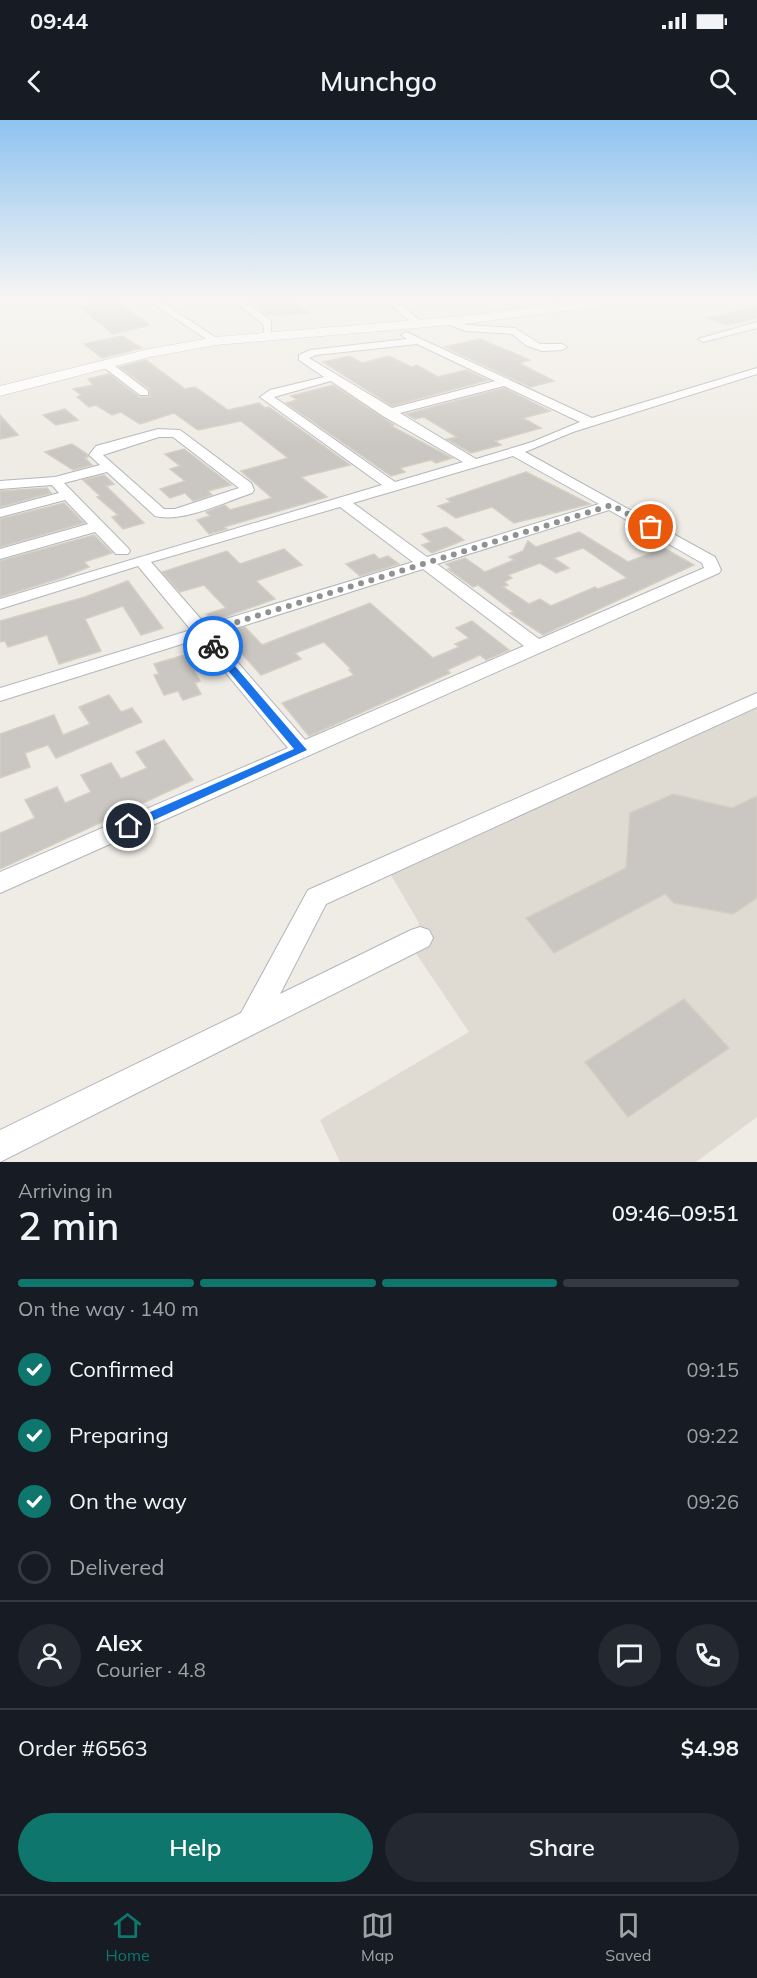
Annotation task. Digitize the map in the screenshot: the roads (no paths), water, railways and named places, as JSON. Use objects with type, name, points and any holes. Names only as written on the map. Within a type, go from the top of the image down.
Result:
[{"type":"main road","points":[[0,391],[106,364],[180,349]]},
{"type":"street","points":[[345,349],[314,352],[303,357],[304,360],[387,413],[475,464]]},
{"type":"street","points":[[433,349],[591,422]]},
{"type":"street","points":[[106,364],[144,393]]},
{"type":"street","points":[[0,604],[141,560],[515,452],[591,422],[757,371]]},
{"type":"street","points":[[332,378],[274,392],[266,397],[395,488]]},
{"type":"street","points":[[387,413],[505,382]]},
{"type":"street","points":[[158,432],[176,433],[246,486],[247,490],[176,513],[160,513],[109,467],[96,452],[158,432]]},
{"type":"street","points":[[0,883],[713,570],[709,560],[515,452]]},
{"type":"street","points":[[0,485],[55,481],[109,467]]},
{"type":"street","points":[[55,481],[122,551]]},
{"type":"street","points":[[0,513],[69,495]]},
{"type":"street","points":[[344,503],[538,647]]},
{"type":"street","points":[[0,695],[612,505]]},
{"type":"street","points":[[0,554],[98,526]]},
{"type":"street","points":[[141,560],[302,750]]},
{"type":"street","points":[[251,1022],[317,897],[757,699]]},
{"type":"street","points":[[0,1147],[420,938]]}]
